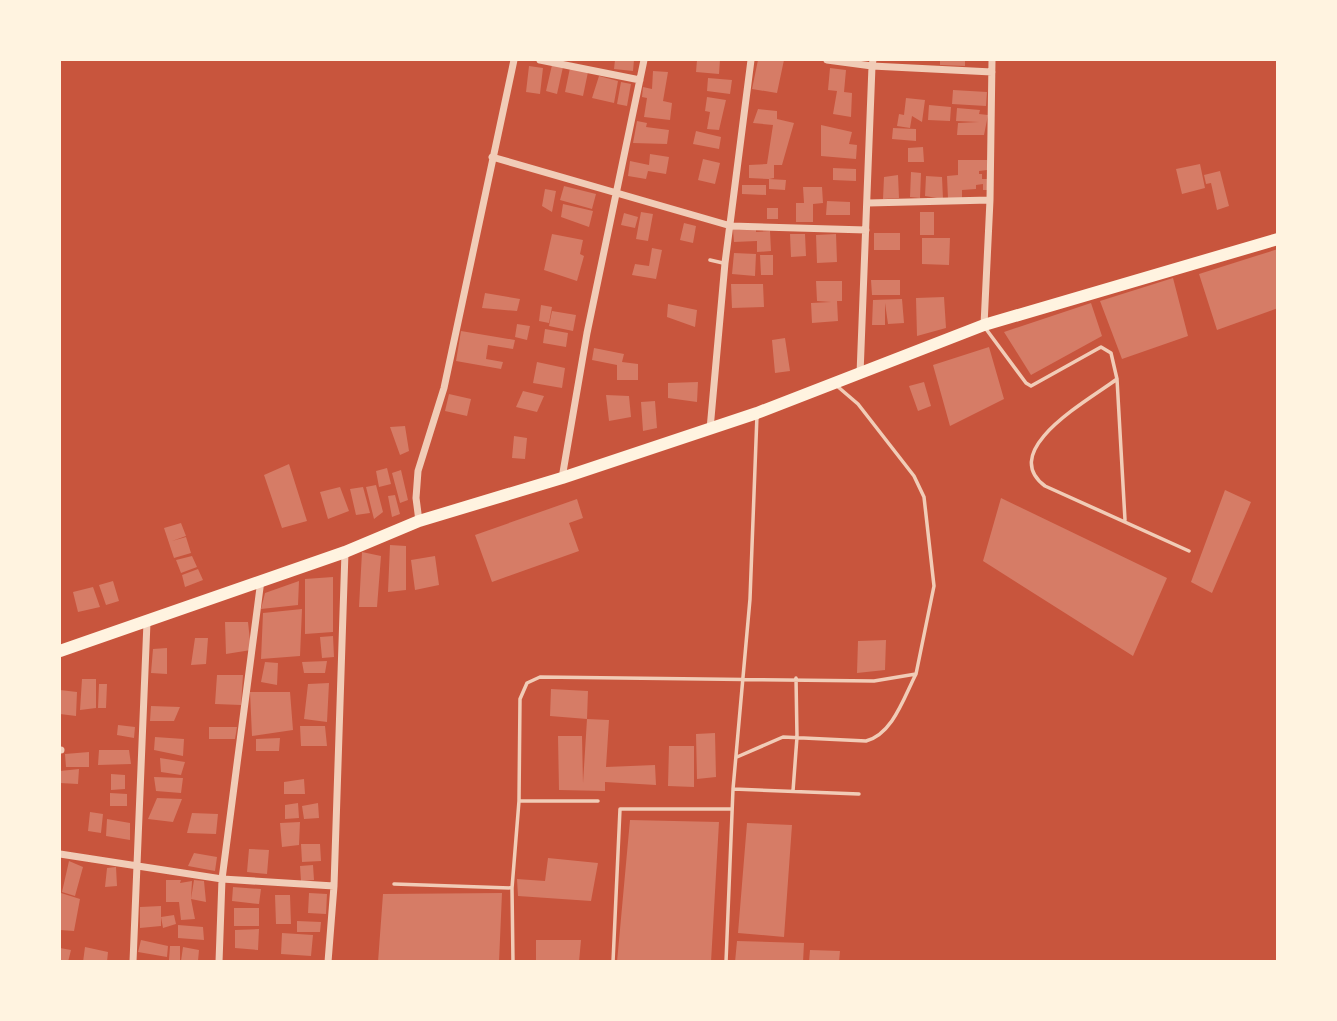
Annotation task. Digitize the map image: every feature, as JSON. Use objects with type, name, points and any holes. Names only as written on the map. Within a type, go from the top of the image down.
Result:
[{"type":"main road","points":[[60,651],[345,552],[419,521],[562,478],[757,413],[984,326],[1278,239]]},
{"type":"street","points":[[419,521],[416,498],[418,471],[444,388],[514,60]]},
{"type":"street","points":[[540,60],[640,80]]},
{"type":"street","points":[[562,478],[614,195],[644,60]]},
{"type":"street","points":[[710,429],[725,263],[751,60]]},
{"type":"street","points":[[827,60],[992,72]]},
{"type":"street","points":[[984,326],[990,200],[992,60]]},
{"type":"street","points":[[860,374],[872,63]]},
{"type":"street","points":[[492,157],[582,182],[614,195],[731,226],[866,230]]},
{"type":"street","points":[[868,203],[990,200]]},
{"type":"street","points":[[328,961],[334,886],[345,552]]},
{"type":"street","points":[[219,961],[222,879],[261,580]]},
{"type":"street","points":[[133,961],[147,622]]},
{"type":"street","points":[[60,855],[222,879],[334,886]]},
{"type":"lane","points":[[710,260],[725,263]]},
{"type":"lane","points":[[984,326],[1031,386],[1101,347],[1111,353],[1116,379],[1125,520]]},
{"type":"lane","points":[[1116,379],[1044,434],[1035,445],[1029,462],[1031,472],[1045,486],[1189,551]]},
{"type":"lane","points":[[737,757],[783,737],[866,741],[877,738],[895,715],[916,674],[934,586],[924,497],[914,476],[858,404],[835,384]]},
{"type":"lane","points":[[726,961],[733,789],[750,599],[757,413]]},
{"type":"lane","points":[[513,961],[512,888],[519,801],[520,699],[527,683],[540,677],[874,681],[916,674]]},
{"type":"lane","points":[[793,792],[797,737],[796,678]]},
{"type":"lane","points":[[733,789],[859,794]]},
{"type":"lane","points":[[519,801],[598,801]]},
{"type":"lane","points":[[612,961],[620,809],[732,809]]},
{"type":"lane","points":[[394,884],[512,888]]},
{"type":"building","points":[[615,60],[634,60],[633,71],[614,69]]},
{"type":"building","points":[[697,60],[720,60],[719,74],[696,72]]},
{"type":"building","points":[[758,60],[784,60],[777,93],[752,89]]},
{"type":"building","points":[[940,60],[965,60],[965,66],[940,65]]},
{"type":"building","points":[[552,65],[563,67],[557,94],[546,91]]},
{"type":"building","points":[[529,66],[543,68],[540,94],[526,92]]},
{"type":"building","points":[[570,68],[588,72],[583,96],[565,92]]},
{"type":"building","points":[[830,68],[846,70],[844,92],[852,93],[851,117],[833,114],[837,91],[828,90]]},
{"type":"building","points":[[653,71],[668,72],[663,101],[672,103],[670,120],[644,117],[647,98],[642,97],[643,87],[652,89]]},
{"type":"building","points":[[599,76],[618,81],[614,103],[592,98]]},
{"type":"building","points":[[708,78],[732,80],[730,94],[707,91]]},
{"type":"building","points":[[621,82],[631,84],[627,106],[617,104]]},
{"type":"building","points":[[953,90],[987,92],[986,106],[952,104]]},
{"type":"building","points":[[707,97],[726,100],[719,130],[707,129],[710,112],[705,111]]},
{"type":"building","points":[[906,98],[925,100],[922,122],[912,116],[910,128],[897,126],[899,114],[904,115]]},
{"type":"building","points":[[929,105],[951,107],[950,121],[928,120]]},
{"type":"building","points":[[957,108],[980,110],[979,114],[988,115],[984,135],[957,135],[958,123],[979,122],[956,121]]},
{"type":"building","points":[[758,109],[777,111],[777,119],[794,123],[782,165],[774,165],[774,178],[769,179],[749,178],[749,165],[767,164],[773,125],[753,123]]},
{"type":"building","points":[[637,121],[647,123],[646,127],[669,130],[667,144],[633,143]]},
{"type":"building","points":[[821,125],[852,132],[849,144],[857,145],[856,159],[821,156]]},
{"type":"building","points":[[893,128],[916,129],[916,141],[892,139]]},
{"type":"building","points":[[696,131],[721,137],[719,149],[693,144]]},
{"type":"building","points":[[923,147],[924,162],[908,162],[908,148]]},
{"type":"building","points":[[650,154],[669,157],[666,174],[648,171],[646,179],[628,176],[630,161],[649,165]]},
{"type":"building","points":[[703,159],[720,163],[715,184],[698,180]]},
{"type":"building","points":[[958,160],[987,160],[987,170],[979,171],[979,174],[982,174],[982,179],[989,179],[989,190],[983,190],[983,184],[976,185],[976,189],[962,190],[962,199],[948,199],[947,176],[958,175]]},
{"type":"building","points":[[1200,164],[1205,188],[1182,194],[1176,169]]},
{"type":"building","points":[[833,168],[856,169],[856,181],[833,180]]},
{"type":"building","points":[[1220,171],[1229,206],[1217,210],[1211,183],[1206,184],[1204,175]]},
{"type":"building","points":[[911,172],[921,173],[920,198],[910,197]]},
{"type":"building","points":[[898,175],[899,198],[883,199],[884,177]]},
{"type":"building","points":[[926,176],[942,177],[943,199],[925,196]]},
{"type":"building","points":[[769,179],[786,180],[785,190],[769,189]]},
{"type":"building","points":[[742,185],[766,185],[766,195],[742,194]]},
{"type":"building","points":[[564,186],[596,194],[592,209],[560,200]]},
{"type":"building","points":[[803,187],[822,187],[823,203],[813,204],[813,222],[796,222],[796,203],[804,203]]},
{"type":"building","points":[[545,189],[556,191],[552,212],[542,206]]},
{"type":"building","points":[[827,201],[850,202],[850,215],[826,215]]},
{"type":"building","points":[[563,204],[593,211],[589,227],[561,217]]},
{"type":"building","points":[[767,208],[778,208],[778,219],[767,219]]},
{"type":"building","points":[[641,212],[653,214],[648,241],[636,239]]},
{"type":"building","points":[[920,212],[934,212],[934,235],[920,235]]},
{"type":"building","points":[[624,213],[638,217],[635,228],[621,225]]},
{"type":"building","points":[[684,223],[696,226],[693,243],[680,240]]},
{"type":"building","points":[[756,229],[756,232],[770,231],[771,251],[757,252],[757,241],[734,242],[733,230]]},
{"type":"building","points":[[874,233],[900,233],[900,250],[874,250]]},
{"type":"building","points":[[552,234],[583,240],[580,254],[584,256],[577,281],[544,270]]},
{"type":"building","points":[[790,234],[805,234],[806,256],[791,257]]},
{"type":"building","points":[[836,234],[837,262],[817,263],[816,235]]},
{"type":"building","points":[[922,238],[950,238],[949,265],[922,264]]},
{"type":"building","points":[[652,248],[662,250],[656,279],[632,275],[635,264],[649,266]]},
{"type":"building","points":[[1278,249],[1278,308],[1217,330],[1199,274]]},
{"type":"building","points":[[734,253],[756,254],[755,276],[732,274]]},
{"type":"building","points":[[760,255],[773,255],[773,275],[761,275]]},
{"type":"building","points":[[1173,278],[1188,336],[1122,359],[1100,301]]},
{"type":"building","points":[[871,280],[900,280],[900,295],[872,295]]},
{"type":"building","points":[[816,281],[842,281],[842,301],[837,301],[838,321],[812,323],[811,303],[831,302],[817,301]]},
{"type":"building","points":[[731,284],[763,284],[764,307],[732,308]]},
{"type":"building","points":[[485,293],[520,299],[517,311],[482,308]]},
{"type":"building","points":[[944,297],[946,328],[917,336],[916,298]]},
{"type":"building","points":[[902,299],[904,323],[888,324],[885,303],[885,325],[872,325],[873,300]]},
{"type":"building","points":[[1091,303],[1102,336],[1031,375],[1004,332]]},
{"type":"building","points":[[668,304],[697,310],[695,327],[667,317]]},
{"type":"building","points":[[541,305],[552,307],[549,323],[539,321]]},
{"type":"building","points":[[552,311],[576,315],[573,331],[549,326]]},
{"type":"building","points":[[517,324],[530,326],[527,340],[515,337]]},
{"type":"building","points":[[545,329],[568,333],[566,347],[543,343]]},
{"type":"building","points":[[461,331],[515,340],[513,349],[488,345],[486,359],[503,362],[501,369],[456,361]]},
{"type":"building","points":[[785,338],[790,371],[775,373],[772,340]]},
{"type":"building","points":[[989,347],[1004,399],[950,426],[933,365]]},
{"type":"building","points":[[594,348],[624,354],[622,362],[638,364],[638,380],[617,380],[617,365],[592,360]]},
{"type":"building","points":[[537,362],[565,368],[562,388],[533,383]]},
{"type":"building","points":[[698,382],[697,402],[668,398],[668,383]]},
{"type":"building","points":[[924,382],[931,406],[918,411],[909,386]]},
{"type":"building","points":[[523,391],[544,396],[537,412],[516,407]]},
{"type":"building","points":[[449,394],[471,399],[467,416],[445,411]]},
{"type":"building","points":[[606,395],[629,396],[631,417],[609,421]]},
{"type":"building","points":[[655,401],[657,428],[643,431],[641,402]]},
{"type":"building","points":[[405,426],[409,451],[400,455],[390,427]]},
{"type":"building","points":[[514,436],[527,438],[525,459],[512,458]]},
{"type":"building","points":[[289,464],[307,521],[282,528],[264,475]]},
{"type":"building","points":[[387,468],[391,484],[379,487],[376,471]]},
{"type":"building","points":[[401,470],[408,500],[400,503],[392,473]]},
{"type":"building","points":[[376,485],[383,512],[374,519],[366,487]]},
{"type":"building","points":[[340,487],[349,511],[328,519],[320,492]]},
{"type":"building","points":[[363,487],[370,513],[356,515],[350,489]]},
{"type":"building","points":[[1225,490],[1251,502],[1212,593],[1191,582]]},
{"type":"building","points":[[395,495],[400,514],[392,517],[388,496]]},
{"type":"building","points":[[1001,498],[1167,578],[1133,656],[983,561]]},
{"type":"building","points":[[577,499],[583,518],[569,523],[579,551],[492,582],[475,535]]},
{"type":"building","points":[[181,523],[186,536],[172,541],[186,537],[191,553],[174,558],[164,528]]},
{"type":"building","points":[[390,545],[406,546],[406,590],[388,592]]},
{"type":"building","points":[[362,552],[381,556],[377,607],[359,607]]},
{"type":"building","points":[[192,556],[197,567],[181,573],[176,560]]},
{"type":"building","points":[[435,556],[439,585],[415,590],[411,560]]},
{"type":"building","points":[[198,569],[203,580],[185,587],[182,575]]},
{"type":"building","points":[[333,577],[333,632],[305,634],[305,579]]},
{"type":"building","points":[[113,581],[119,601],[106,605],[99,585]]},
{"type":"building","points":[[299,581],[298,605],[261,609],[265,593]]},
{"type":"building","points":[[93,587],[100,607],[78,612],[73,592]]},
{"type":"building","points":[[302,609],[300,656],[261,659],[263,613]]},
{"type":"building","points":[[225,622],[248,622],[251,650],[226,654]]},
{"type":"building","points":[[333,636],[334,657],[322,658],[320,637]]},
{"type":"building","points":[[195,638],[208,638],[206,664],[191,665]]},
{"type":"building","points":[[886,640],[885,670],[857,673],[858,641]]},
{"type":"building","points":[[167,648],[167,674],[151,673],[153,649]]},
{"type":"building","points":[[327,661],[325,673],[304,673],[302,662]]},
{"type":"building","points":[[265,662],[278,663],[277,685],[261,682]]},
{"type":"building","points":[[217,675],[243,675],[241,705],[215,704]]},
{"type":"building","points":[[82,679],[96,679],[96,708],[80,710]]},
{"type":"building","points":[[329,683],[327,722],[304,719],[308,684]]},
{"type":"building","points":[[99,684],[107,684],[106,708],[98,708]]},
{"type":"building","points":[[551,689],[588,691],[587,719],[550,716]]},
{"type":"building","points":[[60,690],[77,692],[76,716],[60,714]]},
{"type":"building","points":[[250,692],[290,692],[293,730],[252,736]]},
{"type":"building","points":[[151,706],[180,707],[174,721],[150,721]]},
{"type":"building","points":[[587,719],[609,720],[606,767],[655,765],[656,785],[605,782],[605,791],[559,790],[558,736],[582,736],[583,783]]},
{"type":"building","points":[[118,725],[135,727],[134,738],[117,735]]},
{"type":"building","points":[[300,726],[325,726],[327,746],[301,746]]},
{"type":"building","points":[[209,727],[237,727],[235,739],[209,739]]},
{"type":"building","points":[[715,733],[716,777],[697,779],[696,734]]},
{"type":"building","points":[[155,737],[184,739],[183,756],[154,750]]},
{"type":"building","points":[[280,738],[279,751],[256,751],[256,739]]},
{"type":"building","points":[[669,746],[694,746],[694,787],[668,786]]},
{"type":"building","points":[[99,750],[129,750],[131,764],[98,765]]},
{"type":"building","points":[[89,752],[89,767],[66,767],[65,754]]},
{"type":"building","points":[[160,758],[185,762],[181,775],[161,772]]},
{"type":"building","points":[[79,769],[78,784],[60,783],[60,771]]},
{"type":"building","points":[[111,774],[125,775],[125,789],[111,790]]},
{"type":"building","points":[[154,777],[183,778],[181,793],[156,791]]},
{"type":"building","points":[[304,779],[305,794],[284,794],[284,782]]},
{"type":"building","points":[[110,793],[127,794],[127,806],[110,806]]},
{"type":"building","points":[[157,798],[182,799],[173,822],[148,819]]},
{"type":"building","points":[[298,803],[299,818],[285,819],[285,805]]},
{"type":"building","points":[[318,803],[319,818],[304,819],[302,806]]},
{"type":"building","points":[[90,812],[103,814],[101,833],[88,831]]},
{"type":"building","points":[[192,813],[218,814],[216,834],[187,833]]},
{"type":"building","points":[[107,819],[130,823],[130,840],[106,836]]},
{"type":"building","points":[[630,820],[719,822],[711,962],[617,962]]},
{"type":"building","points":[[300,822],[299,845],[282,847],[280,823]]},
{"type":"building","points":[[747,823],[792,825],[784,937],[738,933]]},
{"type":"building","points":[[301,844],[320,844],[321,861],[302,862]]},
{"type":"building","points":[[249,849],[269,850],[267,874],[247,872]]},
{"type":"building","points":[[194,853],[217,857],[215,871],[188,866]]},
{"type":"building","points":[[548,858],[598,863],[591,901],[518,896],[517,879],[545,881]]},
{"type":"building","points":[[69,861],[83,867],[75,896],[62,892]]},
{"type":"building","points":[[313,865],[314,880],[301,881],[300,866]]},
{"type":"building","points":[[116,867],[117,886],[105,887],[107,868]]},
{"type":"building","points":[[166,880],[181,880],[180,883],[192,881],[191,899],[195,919],[181,920],[179,902],[166,902]]},
{"type":"building","points":[[194,880],[204,881],[206,902],[191,899]]},
{"type":"building","points":[[233,887],[261,889],[259,904],[232,901]]},
{"type":"building","points":[[61,893],[80,899],[74,931],[60,930]]},
{"type":"building","points":[[309,893],[327,894],[326,914],[308,913]]},
{"type":"building","points":[[502,893],[499,962],[378,962],[383,894]]},
{"type":"building","points":[[275,895],[290,895],[291,924],[276,924]]},
{"type":"building","points":[[161,906],[161,926],[140,928],[140,907]]},
{"type":"building","points":[[234,908],[259,908],[259,926],[234,926]]},
{"type":"building","points":[[174,915],[176,924],[163,928],[161,917]]},
{"type":"building","points":[[297,921],[321,922],[320,932],[297,932]]},
{"type":"building","points":[[178,925],[203,927],[204,940],[178,938]]},
{"type":"building","points":[[259,929],[258,950],[235,948],[235,930]]},
{"type":"building","points":[[282,933],[313,935],[311,956],[281,954]]},
{"type":"building","points":[[141,940],[168,946],[167,957],[138,952]]},
{"type":"building","points":[[536,940],[581,940],[579,962],[536,962]]},
{"type":"building","points":[[737,941],[804,943],[803,962],[735,962]]},
{"type":"building","points":[[170,946],[180,946],[180,960],[169,960]]},
{"type":"building","points":[[85,947],[108,952],[107,962],[83,962]]},
{"type":"building","points":[[183,947],[199,950],[198,961],[181,961]]},
{"type":"building","points":[[60,948],[71,950],[68,962],[60,962]]},
{"type":"building","points":[[810,950],[840,951],[839,962],[809,962]]}]
